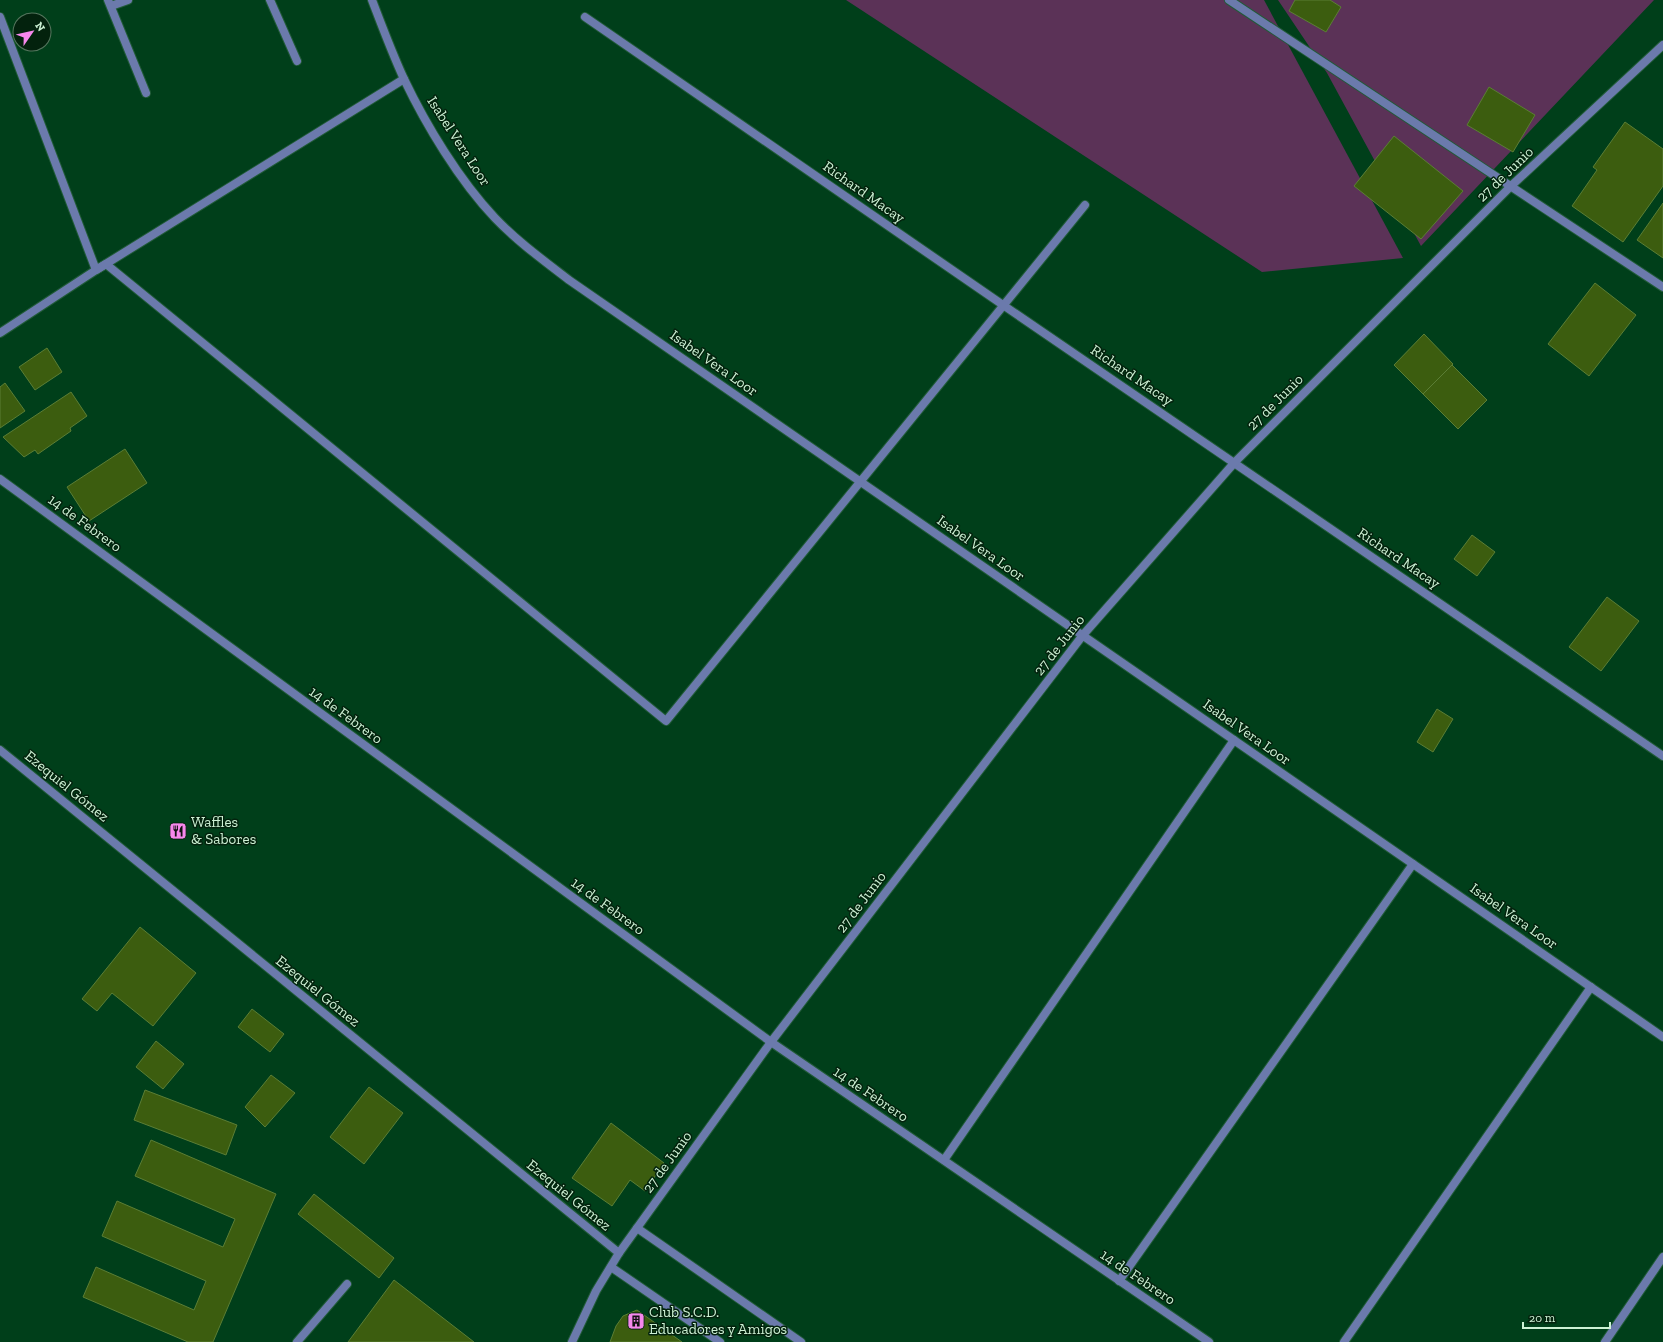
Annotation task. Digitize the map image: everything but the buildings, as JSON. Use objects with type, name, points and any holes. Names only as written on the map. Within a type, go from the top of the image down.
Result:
[{"type":"street","points":[[128,0],[109,3],[146,93]]},
{"type":"street","points":[[270,0],[297,61]]},
{"type":"street","name":"Isabel Vera Loor","points":[[372,0],[404,79],[435,135],[464,179],[495,218],[528,249],[569,280],[1663,1037]]},
{"type":"street","points":[[1229,0],[1663,287]]},
{"type":"street","points":[[0,17],[96,270]]},
{"type":"street","name":"Richard Macay","points":[[585,17],[1663,756]]},
{"type":"street","name":"27 de Junio","points":[[572,1342],[592,1298],[619,1253],[771,1042],[1083,635],[1235,462],[1511,186],[1663,45]]},
{"type":"street","points":[[0,333],[96,270],[404,79]]},
{"type":"street","points":[[106,264],[666,721],[1085,205]]},
{"type":"street","name":"14 de Febrero","points":[[0,479],[771,1042],[1208,1342]]},
{"type":"street","points":[[944,1160],[1234,740]]},
{"type":"street","name":"Ezequiel Gómez","points":[[0,750],[619,1253]]},
{"type":"street","points":[[1119,1281],[1413,864]]},
{"type":"street","points":[[1344,1342],[1591,987]]},
{"type":"street","points":[[637,1228],[801,1342]]},
{"type":"street","points":[[1605,1342],[1663,1258]]},
{"type":"street","points":[[611,1267],[720,1342]]},
{"type":"street","points":[[297,1342],[347,1284]]},
{"type":"shaded area","points":[[846,0],[1264,0],[1403,258],[1262,272]]},
{"type":"shaded area","points":[[1278,0],[1654,0],[1421,246],[1327,73]]},
{"type":"place","name":"Waffles & Sabores","points":[[178,831]]},
{"type":"place","name":"Club S.C.D. Educadores y Amigos","points":[[636,1321]]}]
